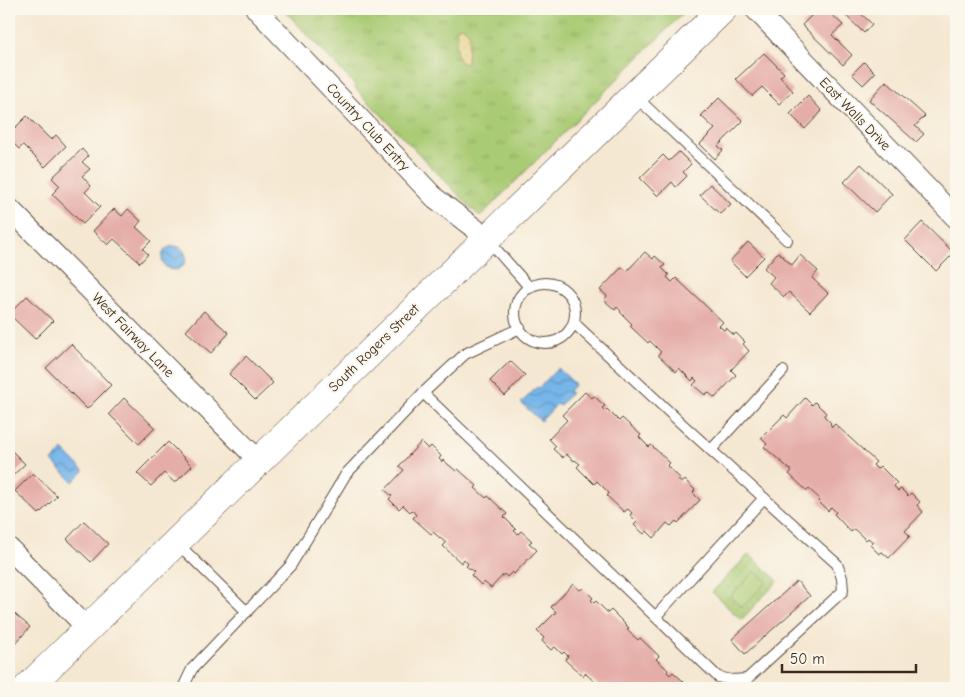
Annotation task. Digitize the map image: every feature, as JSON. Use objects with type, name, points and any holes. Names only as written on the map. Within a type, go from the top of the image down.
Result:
[{"type":"street","name":"Country Club Entry","points":[[256,9],[319,73],[435,198],[487,238]]},
{"type":"street","name":"South Rogers Street","points":[[27,688],[723,9]]},
{"type":"street","name":"East Walls Drive","points":[[755,9],[956,218]]},
{"type":"street","name":"West Fairway Lane","points":[[9,208],[258,461]]},
{"type":"street","points":[[9,548],[88,629]]},
{"type":"lane","points":[[634,95],[786,240]]},
{"type":"lane","points":[[487,238],[530,288]]},
{"type":"lane","points":[[540,284],[560,287],[573,302],[574,323],[569,332],[561,339],[551,343],[533,341],[526,336],[516,320],[518,302],[530,288],[540,284]]},
{"type":"lane","points":[[424,393],[718,677],[732,680],[747,679],[843,591],[842,578],[837,564],[574,323]]},
{"type":"lane","points":[[183,688],[192,670],[291,565],[346,474],[424,393],[465,354],[520,328]]},
{"type":"lane","points":[[711,450],[783,371]]},
{"type":"lane","points":[[656,616],[764,498]]},
{"type":"lane","points":[[176,542],[248,612]]},
{"type":"green space","points":[[283,9],[687,9],[480,217],[355,88],[355,85]]},
{"type":"green space","points":[[749,554],[778,581],[741,620],[712,592]]},
{"type":"green space","points":[[755,571],[767,582],[742,608],[730,597]]},
{"type":"sand","points":[[461,26],[467,30],[470,36],[466,65],[459,61],[456,50],[458,39],[456,31]]},
{"type":"water","points":[[174,246],[182,250],[186,258],[182,266],[174,270],[166,266],[162,258],[166,250]]},
{"type":"water","points":[[558,368],[575,384],[569,391],[571,393],[559,406],[557,404],[541,421],[521,403]]},
{"type":"water","points":[[63,450],[84,471],[73,482],[52,461]]},
{"type":"building","points":[[818,9],[826,9],[843,25],[832,35],[852,55],[843,65],[802,25]]},
{"type":"building","points":[[839,9],[856,9],[872,24],[864,33]]},
{"type":"building","points":[[764,53],[784,73],[780,77],[793,91],[779,104],[762,87],[752,96],[736,79]]},
{"type":"building","points":[[864,62],[875,73],[863,85],[852,74]]},
{"type":"building","points":[[886,81],[925,116],[915,126],[924,134],[916,142],[869,100]]},
{"type":"building","points":[[808,96],[822,111],[805,129],[790,114]]},
{"type":"building","points":[[719,98],[743,121],[718,146],[723,150],[715,159],[700,144],[715,129],[701,116]]},
{"type":"building","points":[[27,116],[51,140],[56,135],[66,146],[45,167],[23,145],[19,149],[9,139],[9,134]]},
{"type":"building","points":[[82,149],[88,156],[82,162],[90,169],[82,176],[91,186],[85,192],[100,207],[83,224],[52,194],[60,186],[52,178]]},
{"type":"building","points":[[679,152],[691,164],[683,172],[687,176],[676,187],[672,182],[658,196],[640,178],[663,155],[669,161]]},
{"type":"building","points":[[861,164],[892,194],[875,212],[844,182]]},
{"type":"building","points":[[710,184],[731,204],[720,214],[700,195]]},
{"type":"building","points":[[114,209],[122,216],[128,209],[141,221],[136,227],[151,241],[143,249],[148,254],[140,263],[114,239],[108,245],[93,231]]},
{"type":"building","points":[[922,222],[954,253],[936,271],[905,240]]},
{"type":"building","points":[[748,242],[764,257],[745,276],[730,261]]},
{"type":"building","points":[[645,252],[653,259],[655,256],[665,265],[662,268],[669,275],[667,277],[672,282],[676,278],[723,322],[719,326],[724,330],[726,328],[734,335],[736,333],[745,342],[743,344],[749,351],[731,370],[736,375],[715,398],[708,392],[705,395],[693,385],[697,381],[694,378],[692,381],[679,368],[676,372],[658,355],[661,352],[650,341],[648,343],[630,326],[632,324],[617,307],[615,310],[604,300],[607,296],[600,290],[622,267],[627,271]]},
{"type":"building","points":[[778,252],[792,265],[800,255],[818,271],[812,278],[828,293],[810,312],[789,292],[784,297],[769,283],[774,277],[764,268]]},
{"type":"building","points":[[27,296],[53,321],[35,339],[9,314]]},
{"type":"building","points":[[204,311],[229,333],[211,353],[186,331]]},
{"type":"building","points":[[71,344],[111,385],[87,409],[46,368]]},
{"type":"building","points":[[246,356],[273,383],[255,400],[229,374]]},
{"type":"building","points":[[510,361],[525,375],[505,396],[490,381]]},
{"type":"building","points":[[585,392],[592,398],[594,396],[605,406],[602,408],[605,411],[607,409],[619,421],[622,418],[641,435],[639,437],[649,447],[651,445],[670,463],[667,466],[680,478],[678,480],[682,483],[685,480],[695,490],[693,493],[700,500],[678,523],[676,521],[671,526],[667,523],[654,538],[647,531],[644,534],[634,525],[637,522],[630,515],[632,513],[628,509],[624,512],[607,496],[609,493],[597,481],[594,484],[577,467],[580,464],[566,454],[563,458],[553,449],[556,446],[549,439],[567,420],[562,415]]},
{"type":"building","points":[[124,398],[155,428],[139,444],[109,414]]},
{"type":"building","points":[[805,398],[812,405],[815,402],[826,413],[824,416],[831,423],[832,427],[835,424],[876,462],[873,465],[877,469],[880,466],[897,483],[894,486],[898,491],[901,489],[908,496],[911,493],[920,502],[917,505],[923,512],[905,531],[910,536],[889,558],[882,552],[879,554],[870,545],[873,542],[868,538],[866,540],[854,529],[851,532],[834,514],[836,512],[831,507],[828,511],[818,501],[820,499],[809,489],[807,491],[789,474],[792,471],[764,447],[767,444],[761,438],[784,415],[787,418]]},
{"type":"building","points":[[168,442],[192,466],[175,483],[164,473],[151,486],[137,473]]},
{"type":"building","points":[[421,442],[428,449],[431,446],[441,456],[439,459],[442,462],[443,460],[456,471],[458,469],[477,486],[475,488],[486,498],[488,496],[507,514],[504,517],[516,529],[514,531],[518,534],[521,531],[532,541],[529,543],[537,550],[514,574],[512,572],[507,577],[504,574],[491,588],[484,582],[481,585],[471,575],[474,572],[466,566],[468,564],[464,559],[461,563],[443,546],[446,543],[433,532],[431,534],[413,518],[416,515],[412,510],[410,512],[403,505],[399,509],[389,499],[392,496],[385,490],[404,470],[399,466]]},
{"type":"building","points":[[9,448],[25,464],[9,479]]},
{"type":"building","points":[[33,473],[57,496],[39,514],[15,491]]},
{"type":"building","points":[[84,521],[108,544],[91,562],[67,539]]},
{"type":"building","points":[[797,581],[810,596],[745,654],[732,639]]},
{"type":"building","points":[[573,584],[580,590],[583,588],[593,598],[591,600],[594,603],[596,601],[608,613],[611,610],[629,628],[627,630],[638,640],[640,638],[659,656],[656,659],[668,670],[667,672],[670,675],[673,672],[684,682],[681,685],[685,688],[595,688],[598,685],[585,673],[583,676],[565,660],[568,656],[564,652],[562,654],[555,647],[551,650],[542,641],[544,638],[537,631],[556,612],[551,607]]},
{"type":"building","points":[[9,609],[30,627],[14,645],[9,641]]}]
